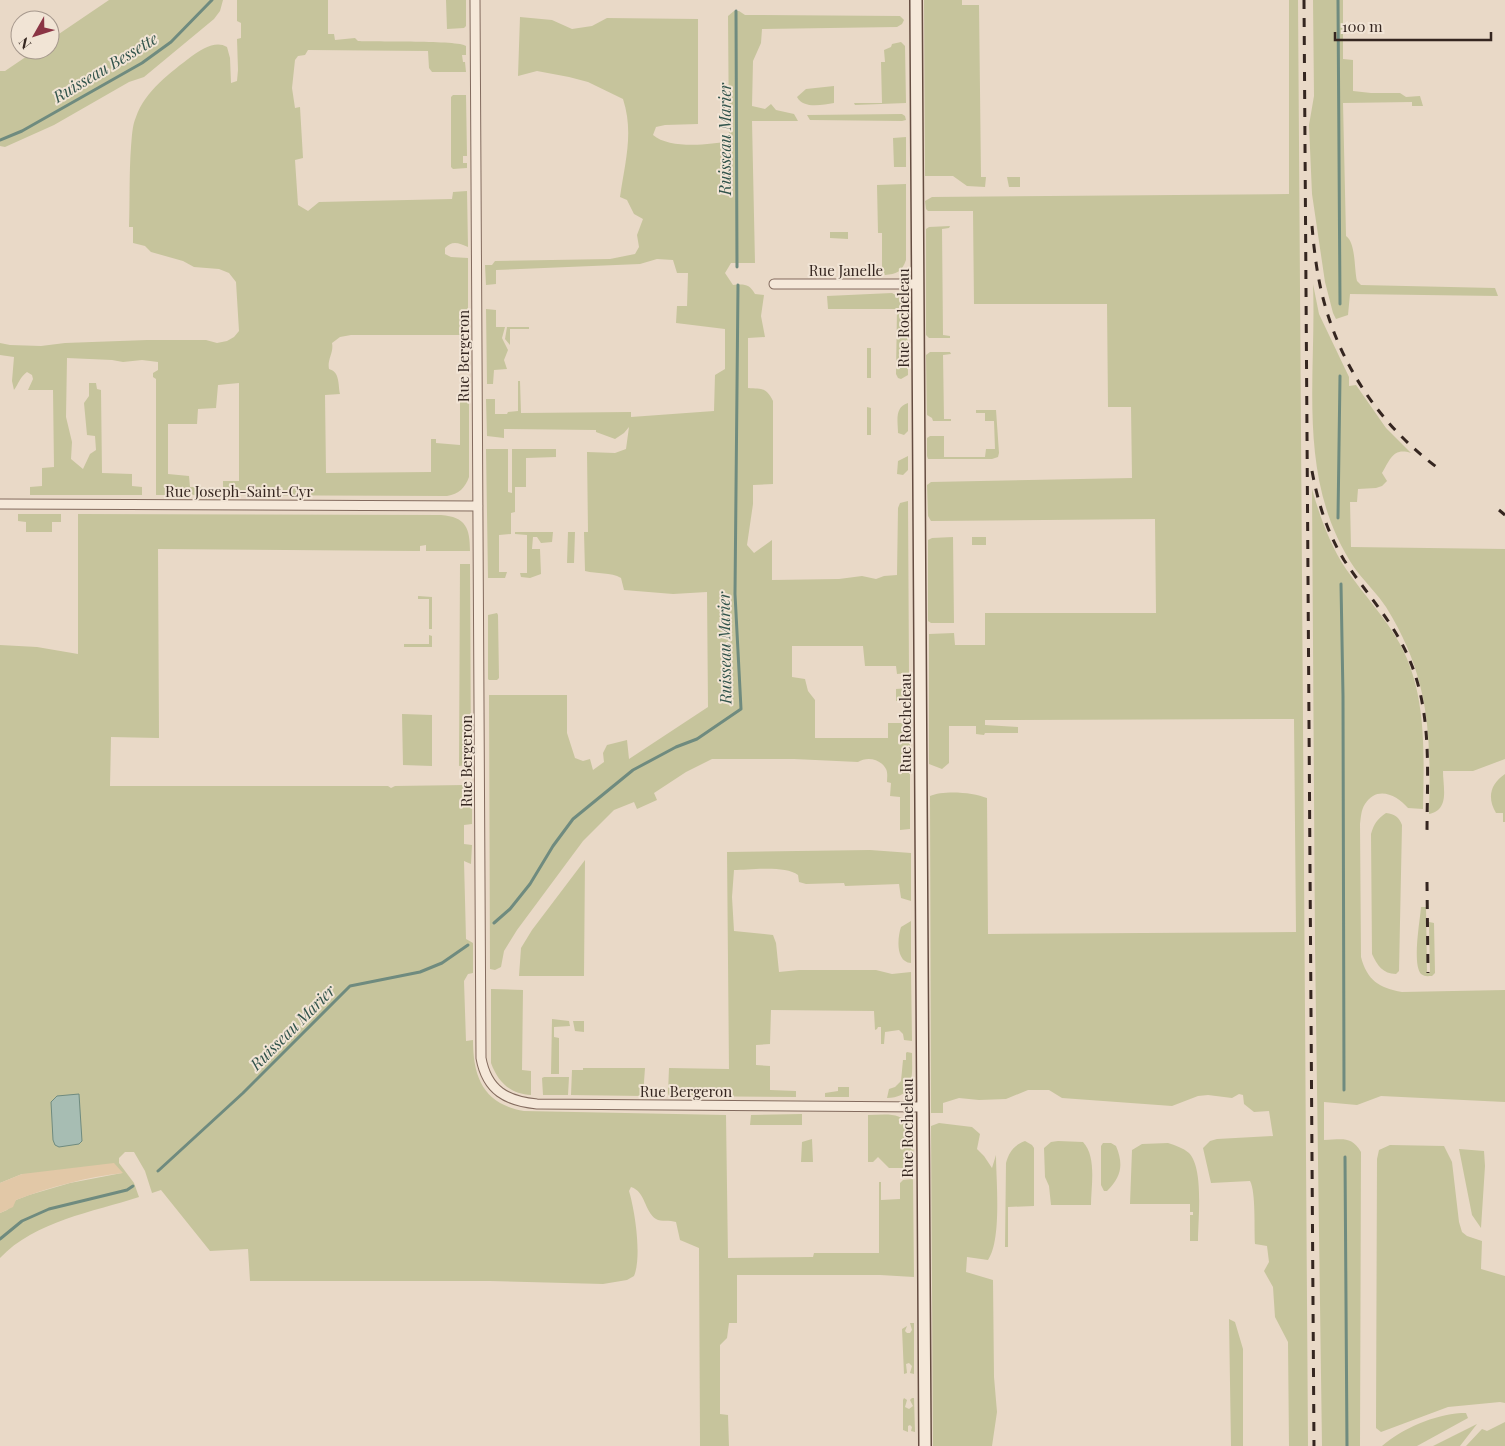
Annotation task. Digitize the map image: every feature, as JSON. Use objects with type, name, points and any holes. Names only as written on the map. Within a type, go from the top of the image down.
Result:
[{"type":"street","name":"Rue Bergeron","points":[[475,0],[481,1058],[488,1080],[507,1098],[537,1104],[922,1107]]},
{"type":"street","name":"Rue Rocheleau","points":[[916,0],[925,1446]]},
{"type":"street","name":"Rue Janelle","points":[[774,284],[918,284]]},
{"type":"street","name":"Rue Joseph-Saint-Cyr","points":[[0,504],[478,506]]},
{"type":"shaded area","points":[[109,0],[223,0],[220,11],[214,19],[144,77],[129,82],[54,125],[5,147],[0,146],[0,71],[5,71],[21,60],[60,60],[60,33]]},
{"type":"shaded area","points":[[237,0],[328,0],[328,34],[334,34],[335,40],[355,38],[358,41],[433,42],[466,46],[466,55],[462,55],[466,72],[432,72],[429,68],[428,51],[308,50],[305,55],[298,56],[295,60],[292,88],[295,108],[300,107],[303,158],[295,160],[298,205],[308,211],[319,202],[452,199],[453,192],[467,191],[468,247],[459,243],[453,243],[445,248],[445,254],[451,257],[468,258],[468,335],[351,335],[340,337],[332,343],[329,369],[337,376],[340,394],[325,395],[326,473],[431,472],[431,439],[436,439],[436,443],[460,445],[460,389],[469,389],[469,477],[466,484],[455,494],[447,496],[223,495],[223,481],[239,481],[239,383],[218,385],[216,408],[198,409],[197,424],[168,424],[168,474],[189,476],[190,487],[201,487],[202,495],[156,495],[156,379],[153,377],[153,373],[158,370],[158,362],[142,360],[123,362],[67,358],[66,417],[72,442],[71,459],[83,469],[90,454],[96,450],[95,436],[87,435],[84,403],[89,396],[89,383],[96,383],[97,389],[101,390],[102,473],[132,474],[132,486],[142,487],[142,495],[30,495],[30,487],[42,486],[42,468],[54,467],[53,390],[28,390],[33,379],[32,375],[27,372],[14,390],[12,381],[14,357],[0,355],[0,343],[41,346],[65,343],[147,340],[206,340],[217,343],[227,341],[239,331],[236,282],[229,273],[219,269],[194,267],[183,261],[151,252],[145,246],[133,243],[133,227],[129,227],[132,135],[140,108],[152,90],[167,75],[196,53],[214,45],[218,44],[227,47],[230,58],[231,83],[237,81],[237,39],[241,38],[241,23],[237,21]]},
{"type":"shaded area","points":[[446,0],[466,0],[466,26],[464,28],[447,29]]},
{"type":"shaded area","points":[[924,0],[962,0],[962,5],[979,5],[981,177],[986,177],[985,187],[967,186],[953,176],[925,176]]},
{"type":"shaded area","points":[[1289,0],[1298,0],[1308,1446],[1289,1446],[1288,1342],[1275,1317],[1273,1287],[1264,1271],[1269,1262],[1267,1246],[1255,1244],[1252,1186],[1250,1181],[1211,1183],[1203,1148],[1210,1141],[1217,1139],[1273,1136],[1269,1111],[1254,1112],[1244,1104],[1243,1095],[1239,1094],[1232,1098],[1208,1095],[1198,1096],[1172,1106],[1062,1098],[1049,1090],[1028,1090],[1006,1099],[979,1100],[959,1098],[943,1103],[943,1113],[931,1113],[930,796],[958,792],[987,798],[988,934],[1296,932],[1294,719],[985,720],[985,725],[1018,727],[1018,733],[985,733],[984,735],[976,734],[976,726],[949,726],[949,763],[942,769],[929,764],[929,634],[954,633],[955,645],[985,645],[985,613],[1156,613],[1155,519],[931,521],[928,516],[927,485],[931,482],[1132,478],[1131,407],[1108,407],[1107,304],[974,304],[973,211],[928,211],[925,201],[932,197],[1289,194]]},
{"type":"shaded area","points":[[1313,0],[1343,0],[1343,59],[1353,60],[1353,91],[1400,93],[1406,97],[1420,96],[1423,106],[1412,106],[1412,102],[1343,103],[1346,236],[1352,244],[1357,281],[1361,285],[1495,288],[1498,296],[1350,294],[1348,315],[1336,319],[1325,282],[1312,194],[1309,125],[1314,96]]},
{"type":"shaded area","points":[[734,11],[739,11],[745,15],[900,16],[904,20],[897,27],[762,29],[761,43],[753,61],[752,106],[765,109],[771,104],[776,110],[794,114],[798,121],[752,121],[755,263],[731,263],[725,273],[733,285],[746,285],[755,294],[764,295],[761,316],[765,337],[748,338],[748,388],[766,391],[773,401],[773,484],[753,485],[753,504],[747,545],[754,553],[772,540],[772,580],[839,579],[862,576],[876,579],[897,575],[898,508],[900,503],[908,501],[909,673],[897,674],[896,666],[865,666],[863,646],[792,646],[792,677],[805,679],[808,691],[815,700],[815,738],[888,738],[888,723],[910,723],[910,829],[900,830],[900,797],[890,796],[891,783],[887,782],[887,771],[877,761],[869,759],[858,762],[794,759],[712,759],[686,772],[654,793],[657,800],[637,809],[634,802],[614,810],[583,841],[517,930],[504,951],[501,967],[495,970],[490,969],[489,695],[567,695],[567,733],[575,758],[583,761],[590,759],[593,770],[604,762],[603,753],[607,745],[627,740],[629,759],[708,707],[707,592],[673,594],[624,590],[621,578],[585,571],[584,532],[588,532],[587,452],[615,453],[626,449],[629,427],[615,439],[596,432],[596,430],[504,429],[504,438],[487,436],[486,399],[495,399],[495,414],[507,414],[508,412],[518,411],[518,381],[520,381],[521,413],[631,412],[631,417],[714,411],[715,375],[725,369],[725,329],[676,323],[677,306],[687,306],[688,273],[677,273],[673,260],[657,259],[640,264],[496,270],[496,284],[486,285],[485,265],[492,265],[495,261],[610,259],[635,254],[639,247],[637,235],[643,219],[634,214],[627,200],[620,197],[628,136],[628,124],[623,99],[588,82],[569,77],[537,71],[518,76],[520,17],[552,20],[572,29],[592,26],[607,18],[698,19],[698,124],[656,127],[653,135],[669,142],[700,145],[729,141],[728,16]]},
{"type":"shaded area","points":[[901,42],[905,46],[906,103],[855,105],[854,103],[882,103],[881,62],[885,62],[884,50],[891,47],[892,44]]},
{"type":"shaded area","points":[[834,86],[834,103],[808,105],[797,97],[806,89]]},
{"type":"shaded area","points":[[453,95],[466,95],[467,156],[463,156],[463,163],[467,163],[467,168],[453,169],[451,167],[451,97]]},
{"type":"shaded area","points":[[902,114],[906,120],[810,120],[807,115]]},
{"type":"shaded area","points":[[906,137],[906,167],[894,167],[893,138]]},
{"type":"shaded area","points":[[1007,177],[1020,177],[1020,187],[1009,187]]},
{"type":"shaded area","points":[[906,184],[906,260],[898,272],[885,275],[882,272],[882,233],[878,233],[877,185]]},
{"type":"shaded area","points":[[950,226],[949,228],[942,229],[943,335],[950,336],[950,338],[929,338],[926,335],[926,229],[929,227]]},
{"type":"shaded area","points":[[830,232],[848,232],[848,239],[830,238]]},
{"type":"shaded area","points":[[1313,284],[1319,314],[1349,377],[1349,386],[1356,385],[1386,428],[1411,453],[1396,453],[1390,459],[1382,473],[1387,481],[1382,486],[1358,489],[1357,502],[1350,502],[1351,547],[1505,549],[1505,759],[1473,771],[1443,771],[1443,803],[1436,812],[1429,814],[1428,732],[1425,707],[1412,658],[1401,633],[1386,607],[1359,574],[1341,546],[1328,514],[1320,486],[1313,429]]},
{"type":"shaded area","points":[[892,293],[904,300],[907,310],[908,375],[901,379],[896,374],[897,309],[828,309],[827,296]]},
{"type":"shaded area","points":[[486,309],[496,310],[496,327],[505,327],[502,338],[508,350],[504,360],[507,369],[494,370],[493,384],[487,384]]},
{"type":"shaded area","points":[[507,327],[529,327],[529,329],[510,329],[510,345],[505,339]]},
{"type":"shaded area","points":[[867,348],[871,348],[871,378],[867,378]]},
{"type":"shaded area","points":[[930,352],[950,352],[951,354],[943,355],[944,419],[951,419],[951,421],[933,421],[927,415],[926,355]]},
{"type":"shaded area","points":[[461,353],[469,353],[469,369],[460,367]]},
{"type":"shaded area","points":[[908,403],[908,431],[904,435],[898,433],[898,415],[901,408]]},
{"type":"shaded area","points":[[867,407],[871,408],[871,435],[867,435]]},
{"type":"shaded area","points":[[976,410],[996,410],[998,457],[992,459],[928,459],[927,438],[930,436],[944,436],[944,457],[985,457],[986,449],[995,449],[994,421],[985,421],[985,413],[976,413]]},
{"type":"shaded area","points":[[486,449],[508,449],[508,492],[512,493],[512,449],[556,449],[556,457],[526,458],[526,487],[515,487],[515,512],[511,513],[511,534],[499,535],[499,572],[507,572],[505,578],[488,578]]},
{"type":"shaded area","points":[[908,456],[908,470],[903,475],[897,474],[898,461]]},
{"type":"shaded area","points":[[1312,489],[1318,510],[1340,560],[1388,625],[1409,663],[1415,683],[1422,724],[1423,809],[1408,808],[1393,796],[1381,793],[1370,798],[1362,811],[1360,824],[1361,957],[1364,965],[1375,982],[1402,992],[1505,990],[1505,1102],[1381,1096],[1357,1105],[1324,1102],[1324,1140],[1341,1139],[1349,1141],[1361,1152],[1360,1446],[1322,1446],[1315,945]]},
{"type":"shaded area","points":[[18,514],[61,514],[61,522],[52,522],[52,532],[26,532],[26,522],[18,521]]},
{"type":"shaded area","points":[[78,514],[441,515],[456,518],[465,525],[469,536],[470,551],[426,551],[426,545],[420,546],[420,551],[158,549],[159,738],[111,737],[110,786],[388,786],[391,788],[395,786],[465,785],[472,787],[472,824],[464,825],[464,844],[472,845],[471,864],[464,861],[466,939],[473,943],[473,973],[468,974],[464,981],[466,1041],[473,1040],[475,1066],[483,1087],[490,1095],[499,1102],[524,1111],[726,1115],[728,1258],[813,1257],[814,1253],[879,1253],[879,1182],[881,1182],[881,1200],[900,1199],[900,1183],[903,1180],[913,1179],[914,1277],[880,1275],[737,1275],[737,1323],[729,1323],[727,1338],[720,1345],[720,1414],[728,1415],[729,1446],[700,1446],[699,1248],[680,1240],[676,1222],[658,1220],[652,1216],[640,1193],[631,1187],[629,1191],[638,1246],[634,1276],[627,1280],[603,1284],[490,1281],[250,1281],[248,1249],[210,1251],[161,1190],[152,1193],[145,1171],[134,1152],[125,1152],[119,1158],[119,1163],[134,1183],[139,1197],[47,1226],[14,1245],[0,1258],[0,1213],[7,1210],[16,1200],[70,1183],[122,1173],[22,1174],[0,1183],[0,645],[37,647],[78,654]]},
{"type":"shaded area","points":[[515,532],[553,532],[552,542],[541,543],[537,537],[533,537],[532,549],[540,549],[541,574],[530,578],[521,577],[520,573],[527,573],[527,535],[515,534]]},
{"type":"shaded area","points":[[568,532],[575,532],[574,563],[567,563]]},
{"type":"shaded area","points":[[953,537],[954,623],[931,623],[928,621],[928,540],[932,538]]},
{"type":"shaded area","points":[[972,537],[986,537],[986,545],[972,545]]},
{"type":"shaded area","points":[[460,564],[470,564],[471,763],[459,766]]},
{"type":"shaded area","points":[[418,596],[432,597],[432,629],[429,629],[429,599],[418,599]]},
{"type":"shaded area","points":[[497,613],[499,678],[497,680],[489,680],[488,615]]},
{"type":"shaded area","points":[[429,635],[432,636],[432,647],[404,647],[404,644],[429,644]]},
{"type":"shaded area","points":[[909,688],[910,701],[896,701],[896,689]]},
{"type":"shaded area","points":[[402,714],[432,715],[432,766],[403,765]]},
{"type":"shaded area","points":[[1505,774],[1505,822],[1503,822],[1503,813],[1496,813],[1491,802],[1491,792],[1496,782]]},
{"type":"shaded area","points":[[1386,813],[1396,816],[1402,825],[1399,971],[1396,974],[1391,974],[1381,968],[1372,954],[1371,834],[1376,822]]},
{"type":"shaded area","points":[[870,850],[911,853],[911,901],[901,898],[899,884],[845,886],[844,883],[806,884],[799,882],[798,875],[785,870],[734,870],[732,897],[734,931],[773,935],[776,943],[779,972],[799,970],[876,970],[892,974],[911,972],[912,1041],[904,1040],[903,1034],[899,1030],[885,1032],[884,1044],[881,1044],[881,1027],[875,1030],[874,1011],[771,1010],[770,1044],[756,1045],[756,1065],[770,1066],[770,1090],[796,1091],[796,1097],[669,1096],[669,1068],[729,1069],[727,852]]},
{"type":"shaded area","points":[[585,860],[584,976],[519,976],[521,948],[532,930]]},
{"type":"shaded area","points":[[1421,907],[1426,907],[1427,973],[1430,973],[1429,922],[1434,923],[1435,973],[1432,976],[1421,974],[1418,969],[1417,942]]},
{"type":"shaded area","points":[[911,921],[911,963],[903,959],[898,943],[901,927]]},
{"type":"shaded area","points":[[491,989],[523,990],[522,1070],[531,1071],[531,1095],[517,1092],[506,1086],[497,1076],[491,1063]]},
{"type":"shaded area","points":[[552,1019],[569,1021],[570,1026],[554,1027],[554,1037],[559,1038],[559,1074],[551,1074]]},
{"type":"shaded area","points":[[573,1021],[584,1021],[584,1032],[575,1031]]},
{"type":"shaded area","points":[[907,1052],[912,1053],[912,1076],[908,1089],[896,1097],[887,1098],[889,1089],[895,1087],[901,1081],[903,1060],[906,1060]]},
{"type":"shaded area","points":[[583,1068],[645,1068],[643,1096],[571,1095],[572,1070],[583,1070]]},
{"type":"shaded area","points":[[569,1077],[568,1095],[543,1095],[542,1078]]},
{"type":"shaded area","points":[[838,1087],[849,1087],[849,1097],[825,1097],[825,1093],[838,1091]]},
{"type":"shaded area","points":[[79,1094],[82,1141],[79,1144],[59,1147],[55,1145],[53,1140],[51,1102],[57,1096]]},
{"type":"shaded area","points":[[802,1114],[802,1125],[750,1125],[751,1115]]},
{"type":"shaded area","points":[[868,1115],[892,1115],[900,1117],[906,1122],[912,1136],[913,1168],[889,1168],[878,1157],[873,1162],[868,1162]]},
{"type":"shaded area","points":[[939,1123],[972,1127],[980,1134],[977,1149],[992,1168],[996,1155],[997,1225],[992,1251],[988,1260],[967,1257],[966,1272],[993,1280],[994,1377],[997,1412],[992,1446],[933,1446],[931,1126]]},
{"type":"shaded area","points":[[812,1139],[813,1162],[801,1162],[802,1142]]},
{"type":"shaded area","points":[[1025,1141],[1034,1148],[1034,1206],[1008,1207],[1008,1247],[1005,1247],[1006,1163],[1013,1149]]},
{"type":"shaded area","points":[[1051,1142],[1083,1142],[1087,1148],[1092,1164],[1091,1205],[1051,1205],[1049,1186],[1045,1177],[1044,1148]]},
{"type":"shaded area","points":[[1103,1143],[1111,1143],[1116,1146],[1120,1159],[1118,1176],[1107,1191],[1104,1191],[1101,1185],[1101,1146]]},
{"type":"shaded area","points":[[1168,1143],[1189,1153],[1194,1160],[1197,1170],[1199,1195],[1198,1241],[1190,1241],[1190,1215],[1193,1215],[1193,1212],[1190,1212],[1190,1204],[1130,1204],[1132,1150],[1142,1144]]},
{"type":"shaded area","points":[[1390,1145],[1444,1146],[1452,1162],[1459,1222],[1462,1232],[1467,1236],[1482,1241],[1481,1269],[1505,1276],[1505,1403],[1448,1407],[1381,1432],[1376,1428],[1377,1159],[1379,1150]]},
{"type":"shaded area","points":[[1459,1149],[1484,1151],[1485,1166],[1481,1228],[1472,1215]]},
{"type":"shaded area","points":[[1229,1319],[1235,1322],[1243,1349],[1243,1446],[1231,1446]]},
{"type":"shaded area","points":[[910,1323],[914,1323],[914,1374],[910,1373],[912,1366],[909,1363],[906,1364],[907,1373],[904,1374],[902,1329],[907,1326],[905,1331],[910,1333],[912,1330]]},
{"type":"shaded area","points":[[904,1398],[907,1400],[905,1407],[909,1409],[913,1406],[910,1400],[914,1398],[915,1432],[911,1431],[912,1427],[910,1425],[908,1426],[908,1432],[903,1430]]},
{"type":"shaded area","points":[[1466,1413],[1468,1418],[1417,1446],[1382,1446],[1409,1428],[1440,1416]]},
{"type":"shaded area","points":[[1505,1422],[1505,1446],[1466,1446],[1482,1429],[1487,1431]]},
{"type":"shaded area","points":[[1477,1424],[1460,1446],[1433,1446]]},
{"type":"sand","points":[[114,1163],[123,1173],[82,1180],[42,1191],[16,1200],[13,1207],[0,1213],[0,1183],[22,1174]]},
{"type":"waterway","name":"Ruisseau Bessette","points":[[0,140],[22,131],[142,63],[171,42],[212,0]]},
{"type":"waterway","points":[[1338,0],[1340,304]]},
{"type":"waterway","name":"Ruisseau Marier","points":[[736,11],[737,267]]},
{"type":"waterway","name":"Ruisseau Marier","points":[[494,923],[510,909],[530,884],[553,846],[573,819],[633,770],[676,747],[697,739],[741,709],[735,594],[738,285]]},
{"type":"waterway","points":[[1338,518],[1340,376]]},
{"type":"waterway","points":[[1341,584],[1344,1090]]},
{"type":"waterway","name":"Ruisseau Marier","points":[[158,1171],[243,1093],[350,986],[420,972],[442,963],[468,945]]},
{"type":"waterway","points":[[1345,1157],[1347,1446]]},
{"type":"waterway","name":"Ruisseau Marier","points":[[0,1239],[22,1221],[49,1209],[127,1190],[133,1186]]},
{"type":"railway","points":[[1304,0],[1314,1446]]},
{"type":"railway","points":[[1312,226],[1323,298],[1341,349],[1353,372],[1383,416],[1401,436],[1442,471]]},
{"type":"railway","points":[[1312,471],[1324,517],[1338,549],[1401,641],[1415,675],[1425,719],[1427,742],[1427,833]]},
{"type":"railway","points":[[1499,510],[1505,515]]},
{"type":"railway","points":[[1427,882],[1428,973]]}]
